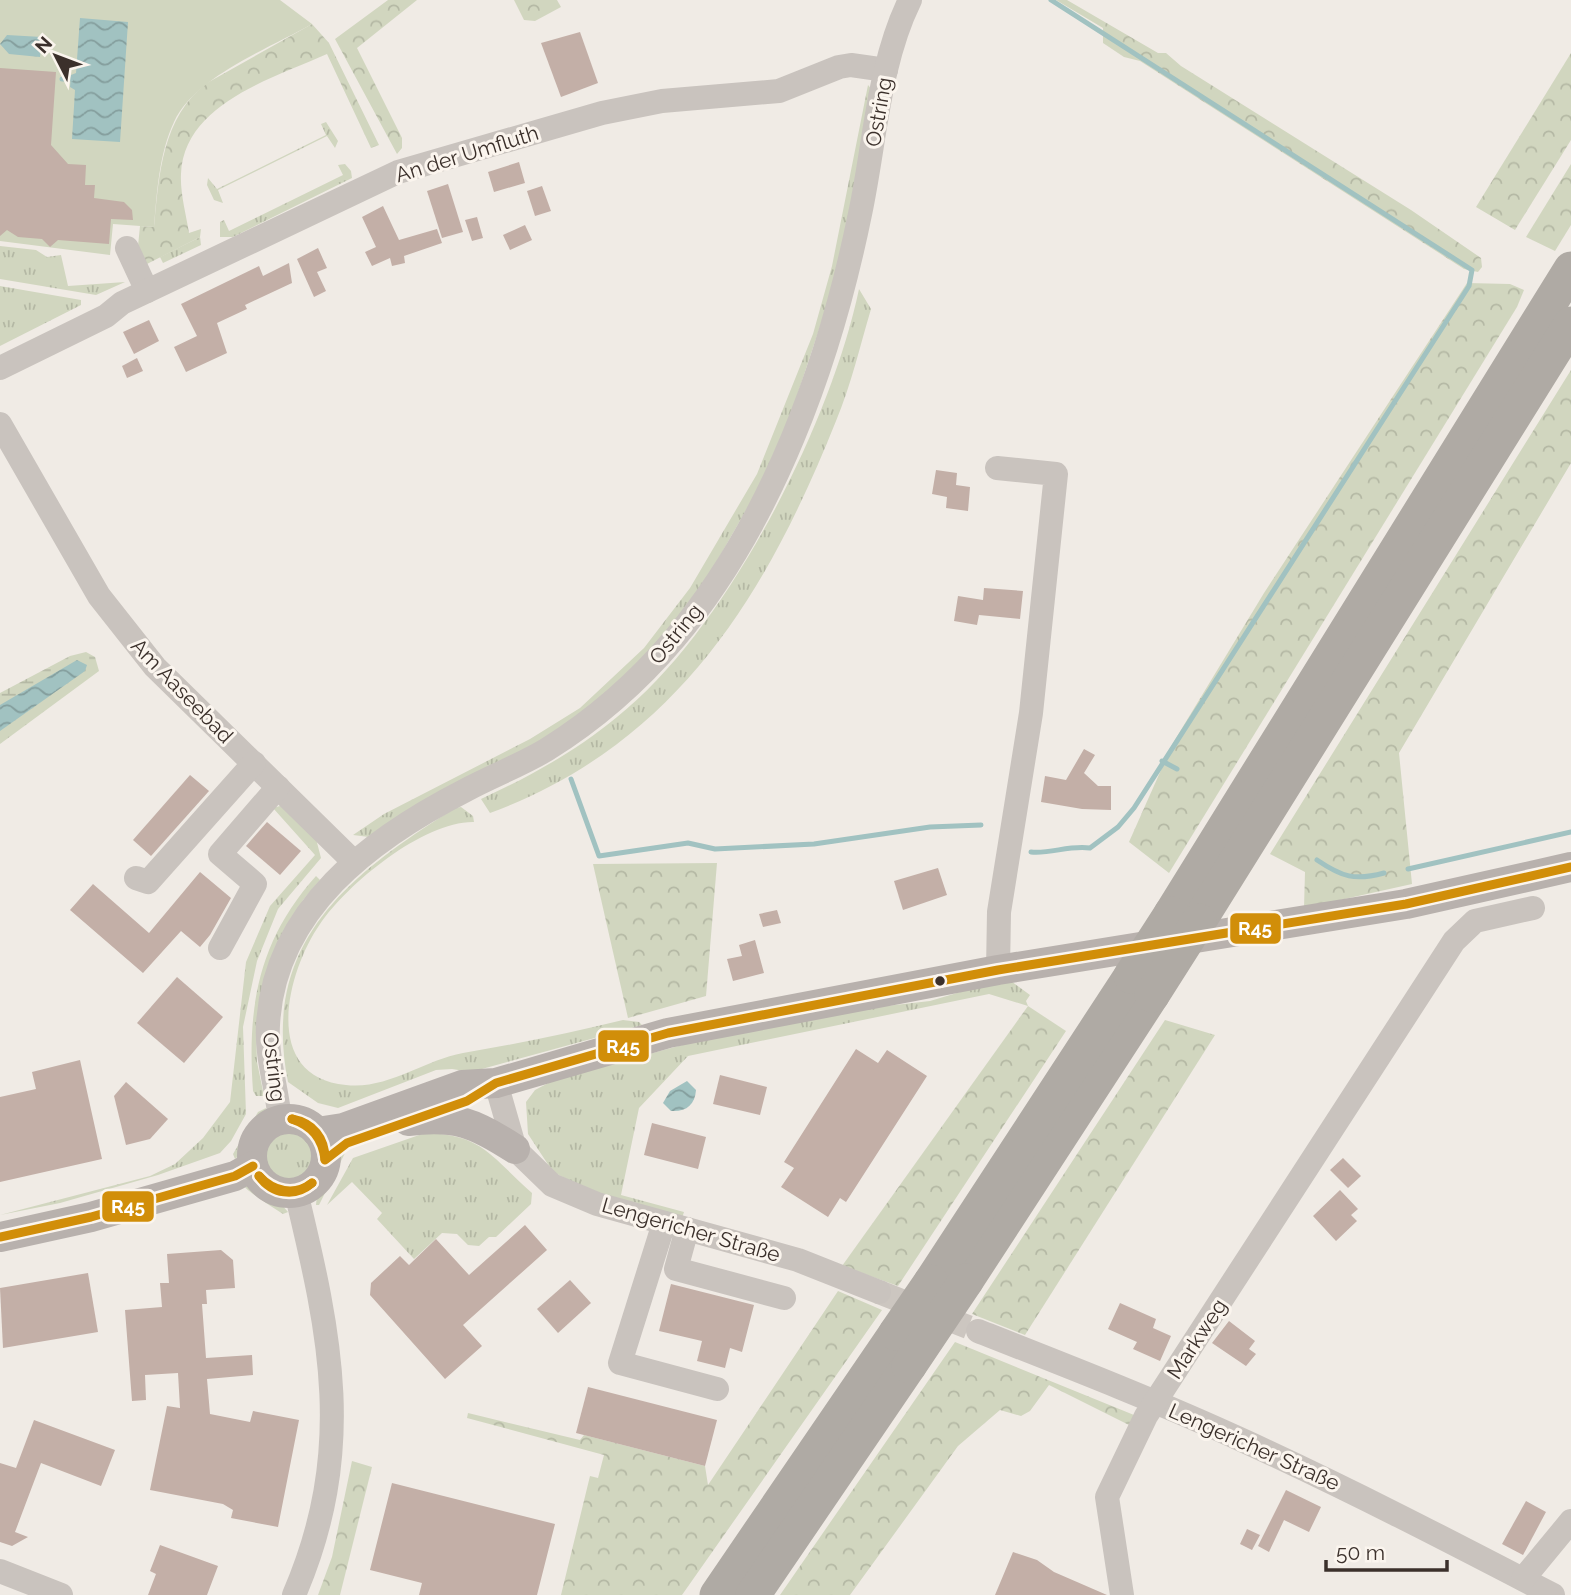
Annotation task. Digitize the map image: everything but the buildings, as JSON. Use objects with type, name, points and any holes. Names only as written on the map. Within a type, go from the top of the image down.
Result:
[{"type":"highway","points":[[753,1595],[966,1281],[1142,986],[1557,319],[1571,269]]},
{"type":"highway","points":[[717,1595],[931,1282],[1142,986]]},
{"type":"main road","points":[[321,1146],[300,1121],[280,1120],[269,1124],[254,1143],[253,1166],[265,1184],[275,1190],[296,1192],[316,1180],[321,1146],[343,1128],[462,1085],[496,1083],[668,1033],[998,970],[1406,904],[1571,867]]},
{"type":"main road","points":[[321,1146],[347,1143],[467,1101],[496,1083]]},
{"type":"main road","name":"Lengericher Straße","points":[[408,1121],[459,1119],[483,1129],[515,1149]]},
{"type":"main road","points":[[0,1237],[91,1217],[235,1176],[253,1166]]},
{"type":"street","name":"Ostring","points":[[280,1120],[268,1051],[273,988],[281,963],[308,912],[353,861],[386,837],[463,791],[542,752],[615,702],[677,636],[706,597],[776,473],[818,373],[845,286],[886,70],[910,0]]},
{"type":"street","name":"An der Umfluth","points":[[0,368],[106,316],[122,303],[398,172],[602,113],[662,101],[779,91],[839,66],[886,70]]},
{"type":"street","points":[[127,248],[147,291]]},
{"type":"street","name":"Am Aaseebad","points":[[0,424],[111,613],[155,667],[353,861]]},
{"type":"street","points":[[996,468],[1056,474],[1031,713],[999,912],[998,970]]},
{"type":"street","points":[[136,878],[148,882],[254,763]]},
{"type":"street","points":[[220,948],[255,884],[220,854],[278,787]]},
{"type":"street","name":"Markweg","points":[[1122,1595],[1107,1497],[1146,1416],[1358,1109],[1465,927],[1486,917],[1533,908]]},
{"type":"street","name":"Lengericher Straße","points":[[496,1083],[515,1149],[538,1175],[572,1195],[798,1260],[879,1292]]},
{"type":"street","points":[[294,1595],[308,1563],[331,1465],[334,1414],[318,1277],[296,1192]]},
{"type":"street","points":[[676,1226],[676,1269],[784,1298]]},
{"type":"street","points":[[676,1226],[620,1363],[717,1389]]},
{"type":"street","name":"Lengericher Straße","points":[[978,1331],[1156,1403],[1356,1494],[1553,1595]]},
{"type":"street","points":[[1523,1579],[1571,1521]]},
{"type":"street","points":[[0,1571],[61,1595]]},
{"type":"green space","points":[[0,0],[280,0],[312,24],[235,65],[198,91],[184,106],[174,122],[165,147],[154,227],[113,224],[110,255],[0,241]]},
{"type":"green space","points":[[388,0],[417,0],[357,48],[402,138],[402,148],[397,154],[335,39]]},
{"type":"green space","points":[[514,0],[557,0],[561,7],[535,21],[524,20]]},
{"type":"green space","points":[[1056,0],[1067,0],[1158,53],[1166,53],[1181,66],[1411,210],[1481,258],[1482,267],[1478,272],[1464,269],[1140,61],[1124,57],[1103,43],[1103,28]]},
{"type":"green space","points":[[312,24],[329,43],[379,145],[371,148],[327,54],[258,84],[215,111],[198,129],[186,149],[181,189],[189,233],[201,229],[200,237],[147,264],[138,246],[140,226],[154,227],[161,168],[180,113],[207,83]]},
{"type":"green space","points":[[1571,53],[1571,140],[1515,230],[1476,207]]},
{"type":"green space","points":[[868,85],[873,91],[843,257],[787,426],[753,498],[709,575],[668,633],[610,693],[537,744],[369,837],[353,835],[384,814],[530,739],[580,708],[644,648],[690,588],[757,474],[813,334],[832,266]]},
{"type":"green space","points":[[326,122],[338,141],[335,148],[327,136],[218,190],[223,203],[214,200],[207,185],[208,178],[217,189],[326,135],[321,124]]},
{"type":"green space","points":[[345,164],[351,171],[352,178],[233,237],[220,237],[220,222],[224,220],[229,231],[343,175],[338,165]]},
{"type":"green space","points":[[1571,164],[1571,225],[1555,251],[1526,237]]},
{"type":"green space","points":[[200,237],[201,245],[163,263],[160,257]]},
{"type":"green space","points":[[0,246],[36,250],[47,257],[61,255],[68,286],[125,282],[96,295],[0,279]]},
{"type":"green space","points":[[1467,283],[1510,284],[1524,290],[1517,307],[1169,873],[1129,842],[1173,743],[1264,593]]},
{"type":"green space","points":[[0,286],[81,300],[81,305],[0,346]]},
{"type":"green space","points":[[859,289],[871,309],[841,407],[809,485],[779,546],[745,604],[706,657],[663,705],[613,747],[555,784],[490,813],[481,799],[552,762],[617,717],[658,679],[697,633],[734,579],[799,461],[825,401],[845,343]]},
{"type":"green space","points":[[1571,370],[1571,463],[1399,753],[1412,884],[1304,908],[1305,872],[1270,854]]},
{"type":"green space","points":[[86,652],[95,657],[99,671],[0,744],[0,693],[70,656]]},
{"type":"green space","points":[[287,804],[314,831],[321,858],[278,909],[257,961],[243,1027],[246,1114],[231,1141],[220,1153],[158,1175],[60,1203],[0,1215],[150,1176],[175,1164],[203,1138],[230,1102],[246,962],[270,906],[315,855],[273,808]]},
{"type":"green space","points":[[461,807],[473,816],[474,822],[454,824],[433,832],[389,857],[349,891],[320,924],[298,969],[291,994],[288,1020],[291,1043],[301,1063],[319,1078],[346,1085],[361,1085],[391,1079],[463,1053],[623,1020],[639,1022],[642,1025],[471,1072],[436,1070],[338,1108],[318,1103],[288,1082],[283,1033],[287,990],[301,951],[321,918],[348,887],[416,833],[455,808]]},
{"type":"green space","points":[[717,863],[706,996],[628,1018],[593,864]]},
{"type":"green space","points":[[316,876],[320,880],[303,900],[256,1030],[257,1062],[264,1096],[256,1096],[253,1091],[252,1031],[260,976],[281,925],[296,900]]},
{"type":"green space","points":[[1011,981],[1030,995],[1026,1001],[1028,1006],[989,994],[688,1056],[639,1108],[621,1195],[684,1212],[682,1218],[610,1201],[553,1172],[528,1134],[526,1102],[535,1090],[556,1079],[686,1044],[851,1010],[930,1001],[977,987]]},
{"type":"green space","points":[[1028,1006],[1066,1031],[898,1286],[842,1266]]},
{"type":"green space","points":[[1165,1020],[1215,1035],[1025,1335],[972,1314]]},
{"type":"green space","points":[[266,1108],[254,1136],[235,1159],[233,1154],[258,1112]]},
{"type":"green space","points":[[289,1130],[299,1132],[307,1138],[313,1146],[313,1166],[307,1174],[299,1180],[289,1182],[279,1180],[271,1174],[265,1166],[263,1156],[265,1146],[271,1138],[279,1132]]},
{"type":"green space","points":[[425,1133],[461,1138],[485,1150],[532,1193],[531,1204],[496,1237],[489,1237],[479,1246],[468,1245],[457,1234],[442,1233],[414,1259],[377,1219],[382,1213],[352,1182],[327,1205],[353,1158]]},
{"type":"green space","points":[[345,1153],[319,1205],[316,1205],[325,1176],[334,1162]]},
{"type":"green space","points":[[244,1186],[258,1188],[269,1194],[288,1212],[283,1214]]},
{"type":"green space","points":[[838,1291],[882,1310],[682,1595],[561,1595],[590,1476],[598,1478],[604,1455],[467,1418],[468,1413],[580,1440],[584,1435],[705,1466],[708,1485]]},
{"type":"green space","points":[[955,1342],[1134,1415],[1133,1427],[1049,1385],[1030,1411],[1021,1416],[1000,1410],[958,1446],[850,1595],[780,1595]]},
{"type":"green space","points":[[352,1461],[372,1467],[340,1595],[318,1595],[332,1557]]},
{"type":"water","points":[[80,18],[128,22],[120,142],[72,139],[75,90],[70,87],[71,75],[76,73]]},
{"type":"water","points":[[7,35],[42,37],[40,57],[9,54],[0,44]]},
{"type":"water","points":[[77,660],[87,665],[85,671],[0,731],[0,705]]},
{"type":"water","points":[[687,1081],[696,1090],[692,1104],[685,1109],[671,1111],[663,1103],[670,1091]]},
{"type":"waterway","points":[[1031,852],[1090,848],[1118,827],[1134,808],[1469,286],[1472,270],[1051,0]]},
{"type":"waterway","points":[[62,79],[71,79]]},
{"type":"waterway","points":[[1162,761],[1177,769]]},
{"type":"waterway","points":[[571,779],[599,856],[688,843],[715,849],[814,844],[930,827],[981,825]]},
{"type":"waterway","points":[[1408,869],[1571,832]]},
{"type":"waterway","points":[[1317,860],[1349,876],[1365,877],[1384,873]]},
{"type":"tunnel","points":[[879,1292],[978,1331]]},
{"type":"transit line","name":"R45","points":[[325,1160],[347,1143],[467,1101],[496,1083],[668,1033],[998,970],[1406,904],[1571,867]]},
{"type":"transit line","name":"R45","points":[[292,1119],[312,1128],[323,1144],[325,1159]]},
{"type":"transit line","name":"R45","points":[[292,1119],[315,1134],[325,1159]]},
{"type":"transit line","name":"R45","points":[[0,1237],[91,1217],[235,1176],[253,1166]]},
{"type":"transit line","name":"R45","points":[[259,1176],[277,1188],[291,1191],[312,1183]]},
{"type":"transit line","name":"R45","points":[[259,1176],[270,1187],[284,1192],[298,1191],[312,1183]]}]
